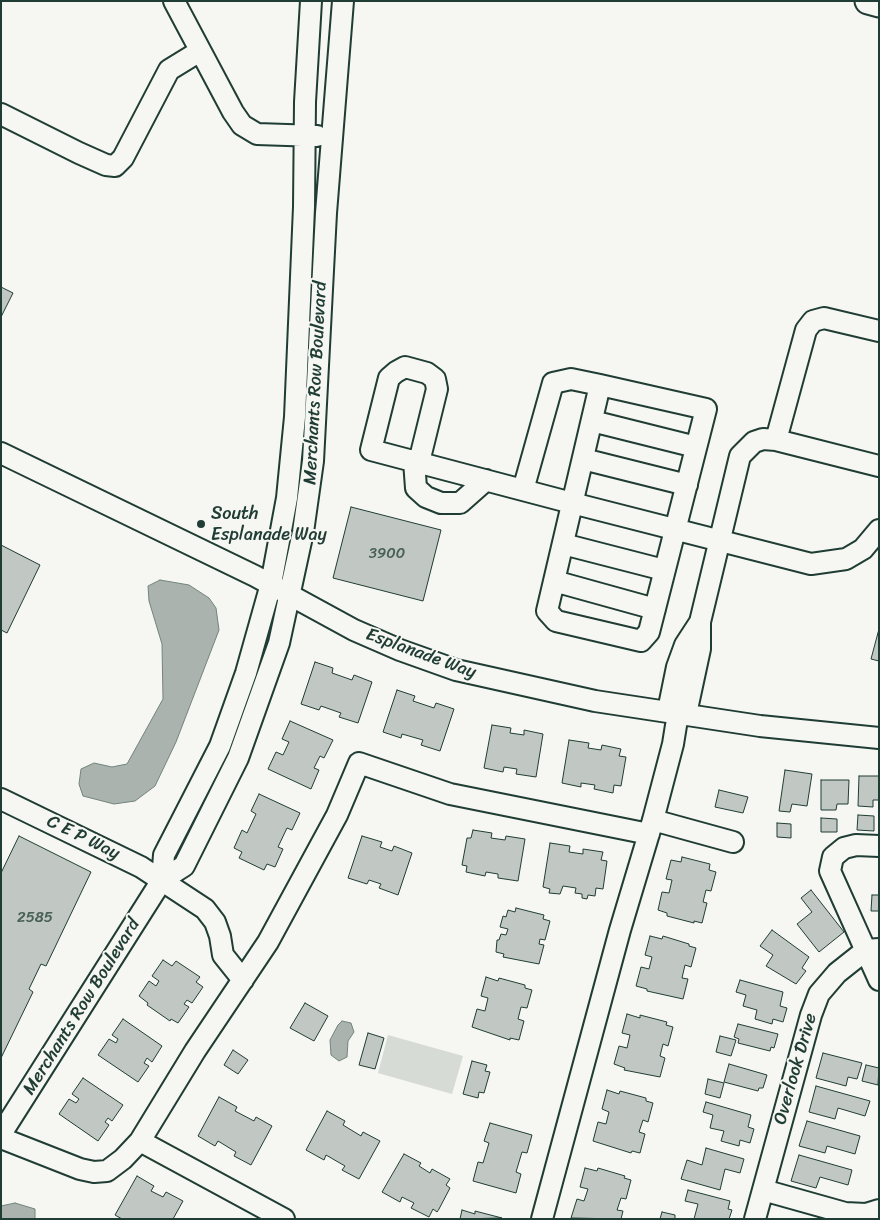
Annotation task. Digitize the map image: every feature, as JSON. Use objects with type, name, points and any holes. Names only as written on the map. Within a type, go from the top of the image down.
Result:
[{"type":"main road","points":[[868,1],[879,4]]},
{"type":"street","points":[[174,1],[242,125],[257,134],[332,136]]},
{"type":"street","name":"Merchants Row Boulevard","points":[[162,880],[164,855],[220,746],[246,673],[271,584],[287,498],[295,417],[311,1]]},
{"type":"street","name":"Merchants Row Boulevard","points":[[1,1134],[162,880],[184,866],[238,758],[269,675],[291,596],[304,532],[313,461],[332,136],[343,1]]},
{"type":"street","points":[[1,114],[79,153],[106,165],[115,166],[123,158],[169,70],[200,51]]},
{"type":"street","points":[[776,440],[806,330],[813,320],[824,318],[879,331]]},
{"type":"street","points":[[486,480],[460,503],[441,503],[426,497],[416,488],[417,462],[437,389],[435,379],[427,373],[405,367],[389,378],[371,450],[417,462],[486,480],[572,503],[812,564],[846,559],[863,549],[879,530]]},
{"type":"street","points":[[523,490],[553,383],[572,379],[600,385],[706,409],[648,632],[641,641],[556,621],[547,611],[600,385]]},
{"type":"street","points":[[592,421],[696,447]]},
{"type":"street","points":[[542,1219],[620,930],[651,827],[673,744],[677,713],[700,648],[700,622],[718,540],[740,456],[754,442],[763,439],[776,440],[879,466]]},
{"type":"street","name":"Esplanade Way","points":[[1,453],[271,584],[354,630],[400,650],[456,670],[595,701],[760,726],[879,738]]},
{"type":"street","points":[[583,459],[687,485]]},
{"type":"street","points":[[563,544],[664,570]]},
{"type":"street","points":[[554,582],[654,609]]},
{"type":"street","points":[[1,1138],[80,1169],[94,1172],[107,1171],[123,1159],[140,1141],[195,1051],[268,942],[303,881],[337,815],[359,763],[450,794],[733,842]]},
{"type":"street","name":"C E P Way","points":[[1,799],[125,859],[162,880],[205,909],[215,922],[224,955],[243,980]]},
{"type":"street","points":[[879,846],[856,845],[844,848],[833,857],[830,865],[835,885],[872,950],[879,980]]},
{"type":"street","name":"Overlook Drive","points":[[754,1219],[810,1015],[819,994],[837,973],[872,950]]},
{"type":"street","points":[[140,1141],[284,1219]]},
{"type":"street","points":[[763,1190],[845,1213],[866,1214],[879,1210]]},
{"type":"shaded area","points":[[160,580],[189,585],[209,598],[216,608],[219,630],[176,742],[155,786],[135,801],[114,804],[83,796],[79,784],[81,769],[94,763],[112,767],[127,764],[163,699],[162,644],[149,601],[148,586]]},
{"type":"shaded area","points":[[342,1021],[351,1023],[354,1032],[348,1041],[347,1057],[339,1061],[331,1055],[330,1040]]},
{"type":"shaded area","points":[[388,1035],[463,1056],[452,1094],[378,1073]]},
{"type":"shaded area","points":[[15,1203],[35,1209],[35,1219],[1,1219],[1,1206]]},
{"type":"building","points":[[1,287],[13,293],[1,317]]},
{"type":"building","points":[[351,507],[441,530],[423,601],[333,578]]},
{"type":"building","points":[[1,545],[40,565],[7,633],[1,630]]},
{"type":"building","points":[[879,629],[879,661],[871,659]]},
{"type":"building","points":[[315,662],[333,668],[332,673],[352,680],[354,675],[372,682],[358,723],[339,717],[341,713],[321,706],[319,710],[301,704]]},
{"type":"building","points":[[397,690],[415,696],[413,701],[434,708],[436,703],[454,709],[440,751],[421,745],[423,740],[402,734],[401,738],[383,732]]},
{"type":"building","points":[[290,721],[333,740],[324,758],[320,756],[314,768],[319,770],[311,789],[268,769],[276,752],[283,755],[289,742],[282,739]]},
{"type":"building","points":[[492,725],[511,728],[510,733],[524,735],[524,730],[543,734],[536,777],[516,774],[517,769],[504,767],[503,772],[484,768]]},
{"type":"building","points":[[569,740],[589,743],[588,748],[601,750],[602,745],[621,749],[619,756],[626,757],[621,786],[614,785],[613,793],[594,789],[595,785],[581,783],[581,787],[562,783]]},
{"type":"building","points":[[785,770],[812,774],[807,806],[792,804],[790,812],[779,811]]},
{"type":"building","points":[[859,776],[879,776],[879,800],[873,800],[873,807],[858,806]]},
{"type":"building","points":[[821,780],[849,780],[848,804],[837,804],[836,810],[821,810]]},
{"type":"building","points":[[719,790],[748,797],[743,813],[715,807]]},
{"type":"building","points":[[259,794],[300,813],[292,830],[287,828],[278,847],[283,849],[275,867],[267,864],[264,870],[239,858],[242,852],[234,848],[242,830],[247,833],[256,814],[251,811]]},
{"type":"building","points":[[858,815],[874,816],[874,831],[857,830]]},
{"type":"building","points":[[821,818],[837,819],[837,832],[821,832]]},
{"type":"building","points":[[777,823],[791,824],[791,838],[777,837]]},
{"type":"building","points":[[473,830],[492,833],[491,838],[505,840],[506,836],[525,839],[518,881],[498,878],[498,874],[486,872],[485,876],[466,872],[467,866],[462,865],[467,838],[471,838]]},
{"type":"building","points":[[19,836],[91,872],[46,966],[41,964],[29,989],[33,992],[1,1058],[1,873]]},
{"type":"building","points":[[362,836],[382,842],[380,847],[392,851],[394,846],[412,853],[398,895],[379,888],[381,884],[369,880],[367,884],[348,878]]},
{"type":"building","points":[[550,843],[570,846],[569,852],[583,854],[583,849],[603,852],[601,860],[607,861],[603,889],[596,888],[595,896],[588,895],[587,899],[582,898],[582,894],[575,893],[576,888],[563,886],[560,894],[549,893],[550,889],[543,887]]},
{"type":"building","points":[[682,857],[710,864],[709,870],[716,872],[711,891],[706,890],[703,902],[707,903],[702,923],[694,921],[694,923],[667,916],[667,913],[658,910],[662,892],[669,893],[672,880],[666,879],[671,860],[681,862]]},
{"type":"building","points":[[811,890],[844,932],[819,952],[797,924],[812,912],[801,898]]},
{"type":"building","points":[[872,895],[879,895],[879,911],[871,911]]},
{"type":"building","points":[[516,908],[544,915],[543,919],[550,921],[545,940],[540,939],[539,944],[544,945],[539,964],[503,957],[504,954],[496,952],[497,940],[499,940],[501,934],[506,935],[508,929],[500,927],[503,916],[506,917],[508,910],[515,912]]},
{"type":"building","points":[[772,930],[809,957],[802,968],[806,971],[796,984],[766,966],[773,955],[760,946]]},
{"type":"building","points":[[650,936],[662,939],[663,936],[696,948],[691,967],[685,965],[682,978],[688,979],[683,999],[647,991],[647,989],[636,986],[641,967],[649,969],[652,957],[645,955]]},
{"type":"building","points":[[163,960],[172,966],[176,961],[200,977],[196,982],[203,987],[192,1003],[187,1000],[184,1004],[189,1007],[178,1023],[171,1019],[170,1021],[147,1005],[148,1003],[139,996],[149,981],[156,986],[159,981],[152,976]]},
{"type":"building","points":[[486,977],[498,981],[499,978],[525,985],[525,988],[532,990],[527,1008],[521,1007],[518,1019],[524,1021],[519,1040],[510,1038],[510,1040],[472,1027],[477,1009],[485,1011],[488,998],[481,996]]},
{"type":"building","points":[[740,980],[783,992],[780,1006],[787,1008],[783,1022],[773,1019],[772,1024],[755,1019],[757,1010],[743,1006],[746,995],[736,992]]},
{"type":"building","points":[[305,1003],[328,1016],[314,1041],[290,1028]]},
{"type":"building","points":[[627,1014],[640,1018],[640,1015],[667,1022],[666,1025],[673,1027],[668,1046],[663,1044],[660,1056],[665,1058],[660,1077],[624,1070],[625,1068],[614,1064],[619,1046],[627,1048],[630,1035],[622,1033]]},
{"type":"building","points":[[123,1019],[162,1046],[152,1062],[147,1058],[144,1063],[149,1066],[138,1082],[98,1055],[109,1039],[116,1043],[118,1039],[112,1035]]},
{"type":"building","points":[[738,1024],[778,1034],[774,1048],[771,1047],[770,1051],[738,1043],[739,1039],[734,1037]]},
{"type":"building","points":[[368,1033],[384,1038],[375,1069],[359,1065]]},
{"type":"building","points":[[720,1036],[736,1040],[731,1056],[716,1052]]},
{"type":"building","points":[[233,1050],[248,1060],[238,1074],[224,1065]]},
{"type":"building","points":[[823,1053],[862,1063],[857,1079],[848,1077],[846,1086],[816,1078]]},
{"type":"building","points":[[472,1061],[487,1065],[485,1071],[490,1072],[484,1093],[479,1092],[478,1098],[463,1094]]},
{"type":"building","points":[[729,1064],[767,1075],[763,1088],[759,1088],[758,1091],[724,1082]]},
{"type":"building","points":[[866,1065],[879,1068],[878,1085],[862,1081]]},
{"type":"building","points":[[83,1078],[123,1105],[112,1121],[108,1118],[105,1122],[109,1125],[98,1141],[59,1114],[69,1099],[76,1103],[79,1099],[72,1094]]},
{"type":"building","points":[[708,1079],[724,1083],[720,1098],[705,1094]]},
{"type":"building","points":[[816,1086],[870,1101],[865,1116],[838,1108],[835,1119],[809,1112]]},
{"type":"building","points":[[607,1090],[619,1094],[620,1091],[646,1098],[646,1101],[653,1103],[648,1122],[643,1120],[639,1132],[645,1134],[640,1153],[632,1151],[631,1153],[593,1141],[598,1122],[606,1124],[609,1112],[602,1109]]},
{"type":"building","points":[[219,1097],[237,1107],[235,1111],[254,1121],[256,1117],[272,1126],[251,1165],[234,1156],[236,1152],[218,1141],[215,1146],[198,1136]]},
{"type":"building","points":[[706,1102],[751,1115],[748,1127],[754,1129],[750,1143],[740,1140],[739,1146],[721,1141],[724,1131],[710,1128],[713,1115],[703,1112]]},
{"type":"building","points":[[327,1111],[345,1121],[343,1125],[361,1136],[363,1132],[380,1141],[359,1179],[342,1170],[345,1166],[326,1155],[324,1160],[306,1150]]},
{"type":"building","points":[[807,1121],[860,1136],[855,1154],[827,1146],[825,1153],[799,1146]]},
{"type":"building","points":[[490,1123],[532,1135],[527,1153],[522,1152],[516,1172],[521,1174],[516,1193],[473,1181],[478,1162],[483,1163],[489,1143],[484,1141]]},
{"type":"building","points":[[706,1148],[744,1159],[740,1173],[725,1169],[720,1190],[681,1179],[687,1160],[702,1165]]},
{"type":"building","points":[[404,1154],[421,1163],[419,1166],[430,1173],[432,1169],[450,1179],[446,1185],[450,1188],[439,1209],[437,1212],[433,1209],[429,1217],[411,1208],[414,1203],[402,1197],[400,1202],[382,1192]]},
{"type":"building","points":[[799,1155],[852,1170],[848,1185],[820,1177],[816,1188],[791,1181]]},
{"type":"building","points":[[585,1168],[597,1171],[598,1168],[625,1176],[624,1178],[631,1180],[626,1199],[621,1198],[617,1210],[623,1211],[621,1219],[571,1218],[577,1199],[584,1201],[588,1189],[580,1187]]},
{"type":"building","points":[[137,1176],[154,1186],[151,1191],[163,1197],[166,1192],[183,1201],[173,1219],[122,1219],[115,1215]]},
{"type":"building","points":[[688,1190],[730,1201],[728,1209],[732,1210],[729,1219],[694,1219],[698,1204],[685,1201]]},
{"type":"building","points":[[462,1210],[475,1214],[475,1211],[502,1218],[460,1219]]},
{"type":"building","points":[[662,1212],[675,1215],[675,1219],[660,1219]]},
{"type":"place","name":"South Esplanade Way","points":[[201,524]]}]
